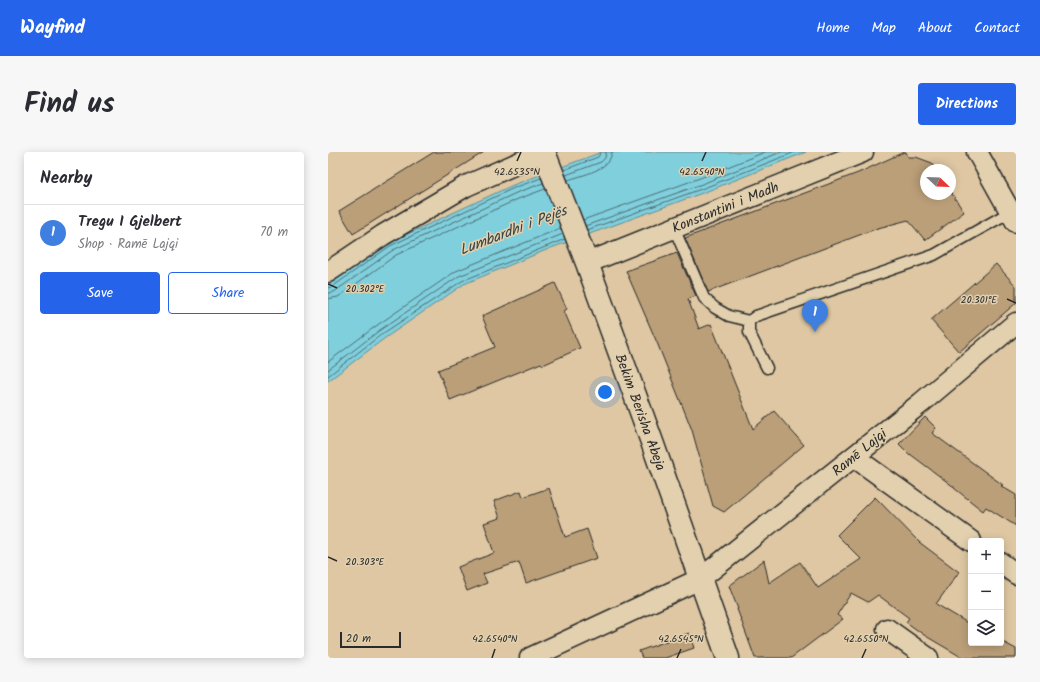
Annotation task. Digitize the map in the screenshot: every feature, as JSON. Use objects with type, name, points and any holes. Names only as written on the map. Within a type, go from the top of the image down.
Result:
[{"type":"street","name":"Konstantini i Madh","points":[[587,263],[863,152]]},
{"type":"street","points":[[977,152],[1013,217]]},
{"type":"street","points":[[328,272],[383,235],[466,186],[546,157]]},
{"type":"street","name":"Bekim Berisha Abeja","points":[[546,157],[587,263],[728,658]]},
{"type":"street","name":"Ramē Lajqi","points":[[530,658],[700,579],[921,403],[1016,323]]},
{"type":"street","points":[[854,457],[968,539]]},
{"type":"street","points":[[1004,565],[1016,574]]},
{"type":"street","points":[[887,630],[928,658]]},
{"type":"lane","points":[[749,321],[764,313],[934,255],[1013,217]]},
{"type":"lane","points":[[674,228],[704,298],[715,308],[730,316],[749,321]]},
{"type":"lane","points":[[749,321],[749,332],[767,368]]},
{"type":"water","name":"Lumbardhi i Pejës","points":[[602,152],[806,152],[705,192],[551,248],[464,284],[385,338],[328,381],[328,285],[388,243],[513,185]]},
{"type":"building","points":[[434,152],[484,152],[353,234],[339,211]]},
{"type":"building","points":[[906,152],[908,157],[916,157],[933,164],[920,164],[920,200],[956,200],[964,212],[925,240],[908,220],[878,228],[708,292],[685,238],[858,173]]},
{"type":"building","points":[[677,253],[696,296],[688,299],[699,329],[711,324],[753,429],[774,411],[804,445],[724,512],[713,506],[692,430],[626,271]]},
{"type":"building","points":[[996,264],[1016,286],[1016,303],[959,352],[931,320]]},
{"type":"building","points":[[555,283],[567,309],[564,311],[580,348],[543,365],[541,363],[450,400],[438,370],[495,347],[482,316]]},
{"type":"building","points":[[925,417],[936,428],[932,433],[1003,485],[1001,486],[1016,495],[1016,526],[986,507],[983,511],[954,487],[910,455],[899,444]]},
{"type":"building","points":[[549,488],[565,537],[587,529],[597,558],[526,583],[519,562],[483,574],[487,583],[467,591],[458,567],[494,553],[484,523],[500,518],[494,501],[521,491],[523,497]]},
{"type":"building","points":[[875,497],[919,542],[959,572],[936,604],[968,623],[968,646],[1004,646],[1004,643],[1016,649],[1016,658],[963,658],[924,635],[906,622],[909,618],[878,595],[868,602],[851,593],[837,615],[843,619],[791,658],[755,658],[729,586],[764,560],[769,583],[800,562],[818,588],[861,559],[837,535]]},
{"type":"building","points":[[689,633],[694,648],[665,658],[642,658],[639,651]]},
{"type":"place","name":"Tregu I Gjelbert","points":[[815,332]]}]
